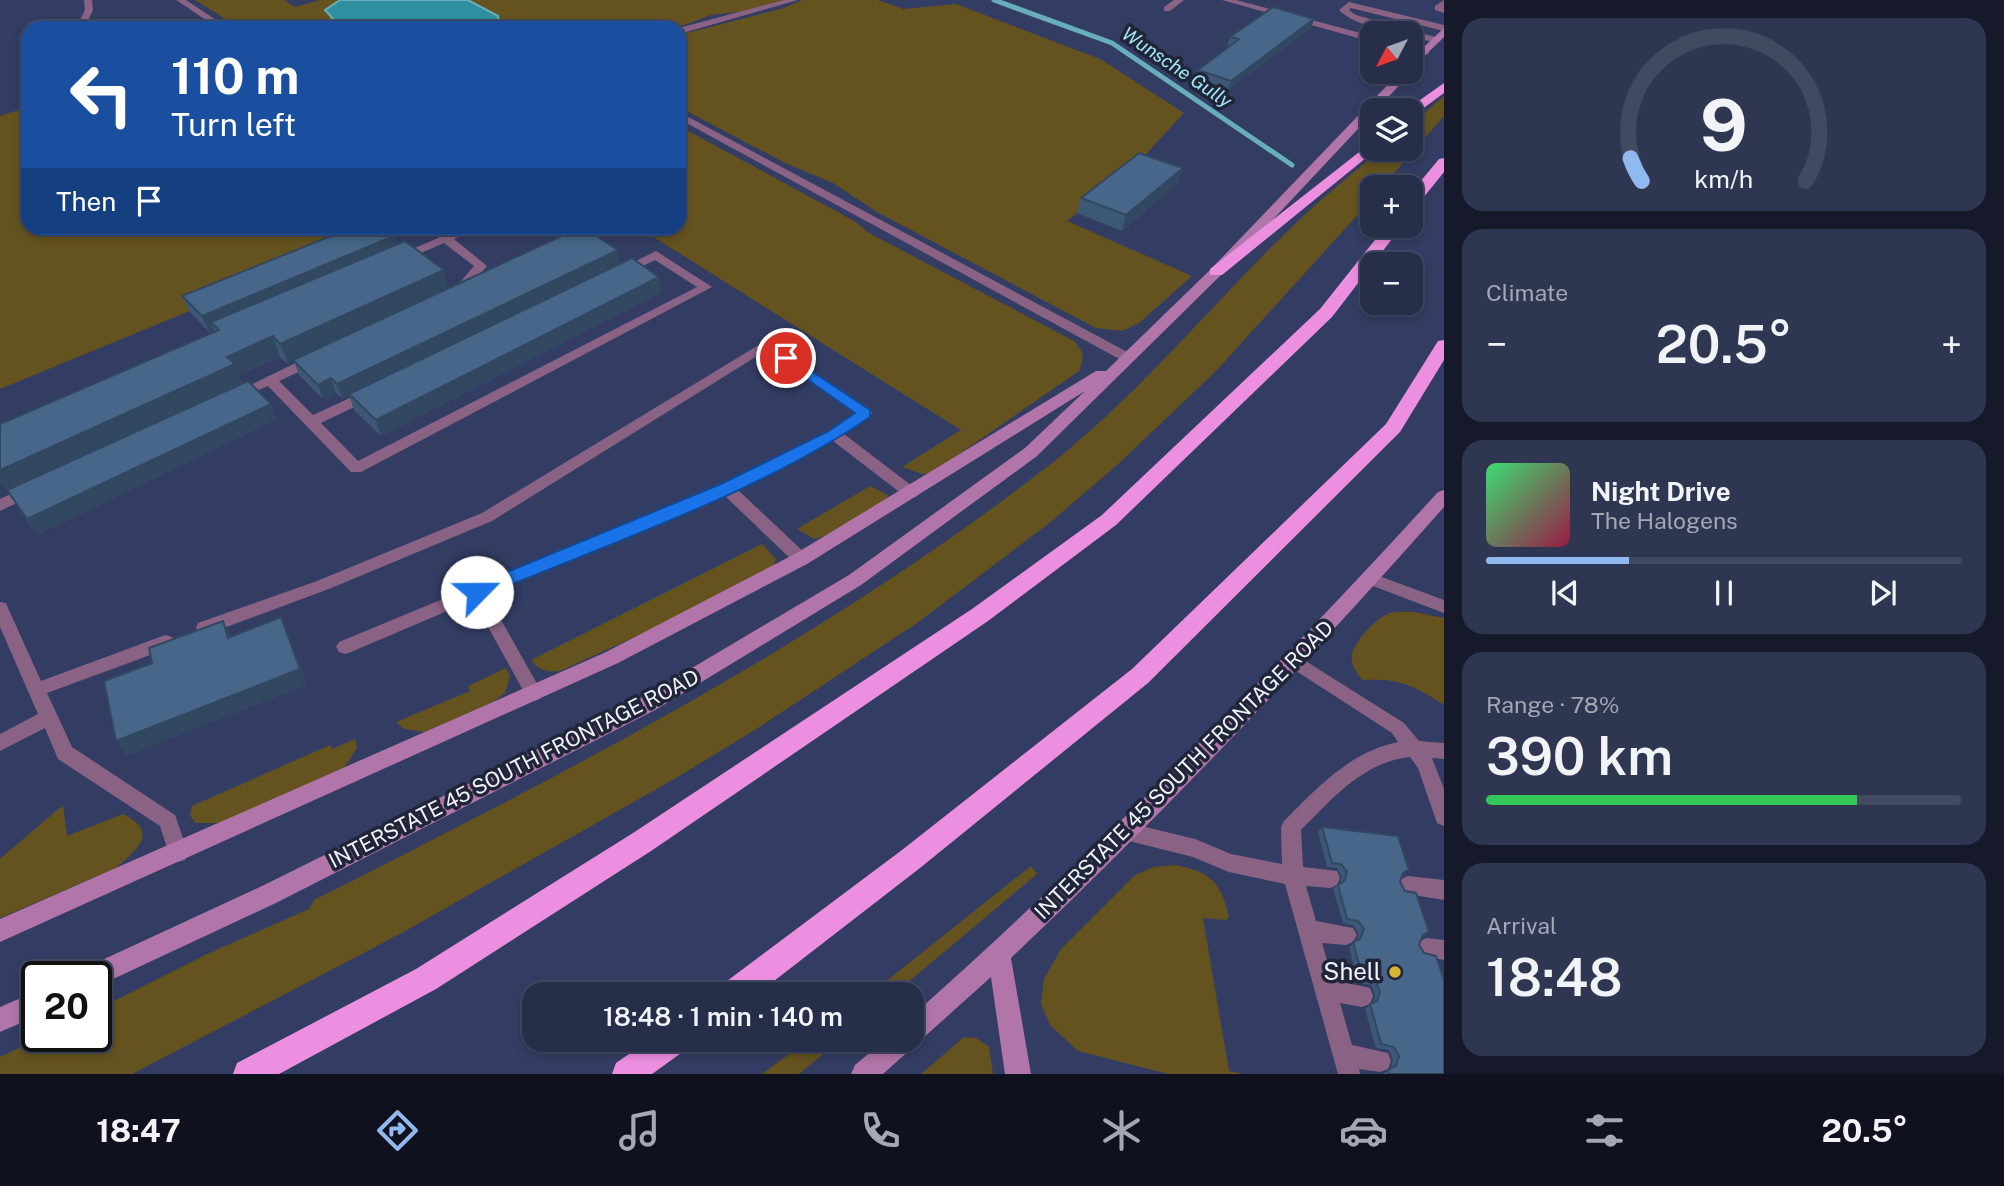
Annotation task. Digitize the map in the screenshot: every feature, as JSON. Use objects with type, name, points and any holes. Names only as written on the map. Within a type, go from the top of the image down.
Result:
[{"type":"highway","points":[[1423,104],[1444,87]]},
{"type":"highway","points":[[1216,272],[1360,156]]},
{"type":"highway","points":[[1423,189],[1444,162]]},
{"type":"highway","points":[[248,1074],[426,979],[642,842],[980,615],[1109,520],[1325,313],[1384,238]]},
{"type":"highway","points":[[749,982],[911,859],[1140,676],[1393,428],[1444,345]]},
{"type":"highway","points":[[627,1074],[657,1052]]},
{"type":"main road","points":[[1424,53],[1441,33]]},
{"type":"main road","name":"INTERSTATE 45 SOUTH FRONTAGE ROAD","points":[[112,967],[268,895],[650,703],[855,580],[1031,452],[1216,272],[1395,84]]},
{"type":"main road","points":[[0,931],[611,658],[801,559],[911,494],[1128,358]]},
{"type":"main road","name":"INTERSTATE 45 SOUTH FRONTAGE ROAD","points":[[924,1021],[999,955],[1129,832],[1296,662],[1444,496]]},
{"type":"main road","points":[[999,955],[1018,1074]]},
{"type":"main road","points":[[0,1020],[21,1010]]},
{"type":"main road","points":[[864,1074],[889,1052]]},
{"type":"lane","points":[[84,20],[89,10],[88,0]]},
{"type":"lane","points":[[180,0],[213,21]]},
{"type":"lane","points":[[686,29],[794,0]]},
{"type":"lane","points":[[1167,9],[1180,0]]},
{"type":"lane","points":[[1226,0],[1360,36]]},
{"type":"lane","points":[[1444,3],[1438,8],[1444,10]]},
{"type":"lane","points":[[1349,5],[1371,9],[1441,33],[1353,17],[1343,10],[1349,5]]},
{"type":"lane","points":[[686,119],[1128,358]]},
{"type":"lane","points":[[381,266],[452,235]]},
{"type":"lane","points":[[444,238],[481,265],[458,293],[446,299]]},
{"type":"lane","points":[[270,380],[356,468],[706,287],[656,255],[607,279]]},
{"type":"lane","points":[[37,690],[323,585],[487,517],[767,344],[865,414],[834,434],[726,488],[345,647]]},
{"type":"lane","points":[[221,402],[333,351]]},
{"type":"lane","points":[[311,422],[385,386]]},
{"type":"lane","points":[[834,434],[911,494]]},
{"type":"lane","points":[[0,506],[48,482]]},
{"type":"lane","points":[[726,488],[801,559]]},
{"type":"lane","points":[[1371,579],[1444,607]]},
{"type":"lane","points":[[477,592],[534,694]]},
{"type":"lane","points":[[2,616],[65,753],[168,821],[178,853]]},
{"type":"lane","points":[[1296,662],[1398,728],[1415,746],[1426,764],[1444,817]]},
{"type":"lane","points":[[0,743],[49,717]]},
{"type":"lane","points":[[1380,1062],[1346,1064],[1293,876],[1291,827],[1346,773],[1386,751],[1415,746],[1444,751]]},
{"type":"lane","points":[[1129,832],[1195,848],[1229,863],[1293,876],[1330,878]]},
{"type":"lane","points":[[1408,886],[1444,890]]},
{"type":"lane","points":[[1310,931],[1346,935]]},
{"type":"lane","points":[[1325,989],[1362,996]]},
{"type":"shaded area","points":[[195,0],[284,0],[295,7],[320,0],[340,0],[325,10],[335,21],[229,21]]},
{"type":"shaded area","points":[[340,0],[468,0],[498,16],[499,21],[335,21],[325,10]]},
{"type":"shaded area","points":[[468,0],[785,0],[761,9],[711,15],[686,24],[686,21],[496,21]]},
{"type":"shaded area","points":[[802,0],[878,0],[903,9],[956,4],[1100,59],[1184,113],[1134,167],[1067,221],[1192,276],[1139,323],[1122,331],[1096,328],[877,212],[833,183],[785,163],[686,111],[686,33],[784,8]]},
{"type":"shaded area","points":[[1444,96],[1444,116],[1423,140],[1423,114]]},
{"type":"shaded area","points":[[21,109],[21,235],[375,235],[0,389],[0,116]]},
{"type":"shaded area","points":[[686,130],[856,222],[869,233],[1074,341],[1080,348],[1082,362],[1079,371],[933,472],[923,474],[902,467],[961,430],[650,235],[686,235]]},
{"type":"shaded area","points":[[1368,161],[1405,161],[1392,175],[1360,175],[1360,212],[1216,371],[1116,466],[1048,524],[917,623],[758,728],[676,778],[398,935],[132,1074],[0,1074],[0,1057],[21,1047],[21,1052],[112,1052],[112,1002],[207,954],[309,909],[314,900],[600,752],[786,645],[877,588],[966,527],[1085,435],[1148,376],[1266,252]]},
{"type":"shaded area","points":[[870,486],[888,495],[886,501],[828,535],[815,539],[797,529]]},
{"type":"shaded area","points":[[762,544],[776,559],[773,566],[650,630],[560,671],[544,670],[531,660]]},
{"type":"shaded area","points":[[1413,612],[1444,618],[1444,705],[1405,684],[1386,680],[1362,680],[1353,665],[1354,649],[1373,624],[1390,613]]},
{"type":"shaded area","points":[[506,668],[510,676],[505,693],[493,702],[425,732],[404,729],[396,722],[470,691],[468,686]]},
{"type":"shaded area","points":[[355,739],[357,748],[344,768],[219,823],[195,823],[190,815],[192,806],[330,745],[332,749]]},
{"type":"shaded area","points":[[63,805],[67,836],[123,814],[140,827],[142,840],[132,854],[116,868],[0,918],[0,859]]},
{"type":"shaded area","points":[[1031,866],[1037,874],[908,982],[885,982]]},
{"type":"shaded area","points":[[1154,867],[1186,867],[1212,880],[1226,905],[1229,917],[1226,920],[1203,918],[1229,1071],[1243,1074],[1168,1074],[1078,1051],[1050,1025],[1041,1004],[1044,979],[1061,949],[1135,875]]},
{"type":"shaded area","points":[[964,1037],[976,1038],[989,1047],[993,1074],[921,1074]]},
{"type":"shaded area","points":[[792,1052],[826,1052],[799,1074],[762,1074]]},
{"type":"building","points":[[1273,7],[1314,19],[1231,81],[1198,70],[1239,39],[1230,37]]},
{"type":"building","points":[[1139,153],[1183,168],[1126,215],[1081,198]]},
{"type":"building","points":[[334,235],[394,236],[202,316],[182,296]]},
{"type":"building","points":[[564,235],[595,235],[618,250],[337,384],[331,378],[318,385],[293,360]]},
{"type":"building","points":[[405,241],[444,270],[280,344],[273,336],[227,357],[235,364],[0,470],[0,424],[219,330],[211,322]]},
{"type":"building","points":[[632,258],[659,277],[376,420],[349,394]]},
{"type":"building","points":[[248,381],[271,404],[27,519],[7,490]]},
{"type":"building","points":[[281,617],[300,669],[116,741],[104,681],[152,663],[149,648],[223,621],[228,638]]},
{"type":"building","name":"Shell","points":[[1322,827],[1398,836],[1409,870],[1403,873],[1400,882],[1405,891],[1416,893],[1429,932],[1423,935],[1419,945],[1424,953],[1436,956],[1444,980],[1444,1074],[1389,1074],[1388,1070],[1396,1066],[1399,1056],[1394,1047],[1381,1044],[1370,1004],[1377,1001],[1380,991],[1375,981],[1363,979],[1353,942],[1360,939],[1364,929],[1358,921],[1347,919],[1338,885],[1344,881],[1347,872],[1341,864],[1332,863]]},
{"type":"waterway","name":"Wunsche Gully","points":[[994,0],[1112,43],[1292,165]]},
{"type":"place","name":"Shell","points":[[1395,972]]},
{"type":"route","points":[[477,592],[726,488],[834,434],[865,414],[786,358]]}]
